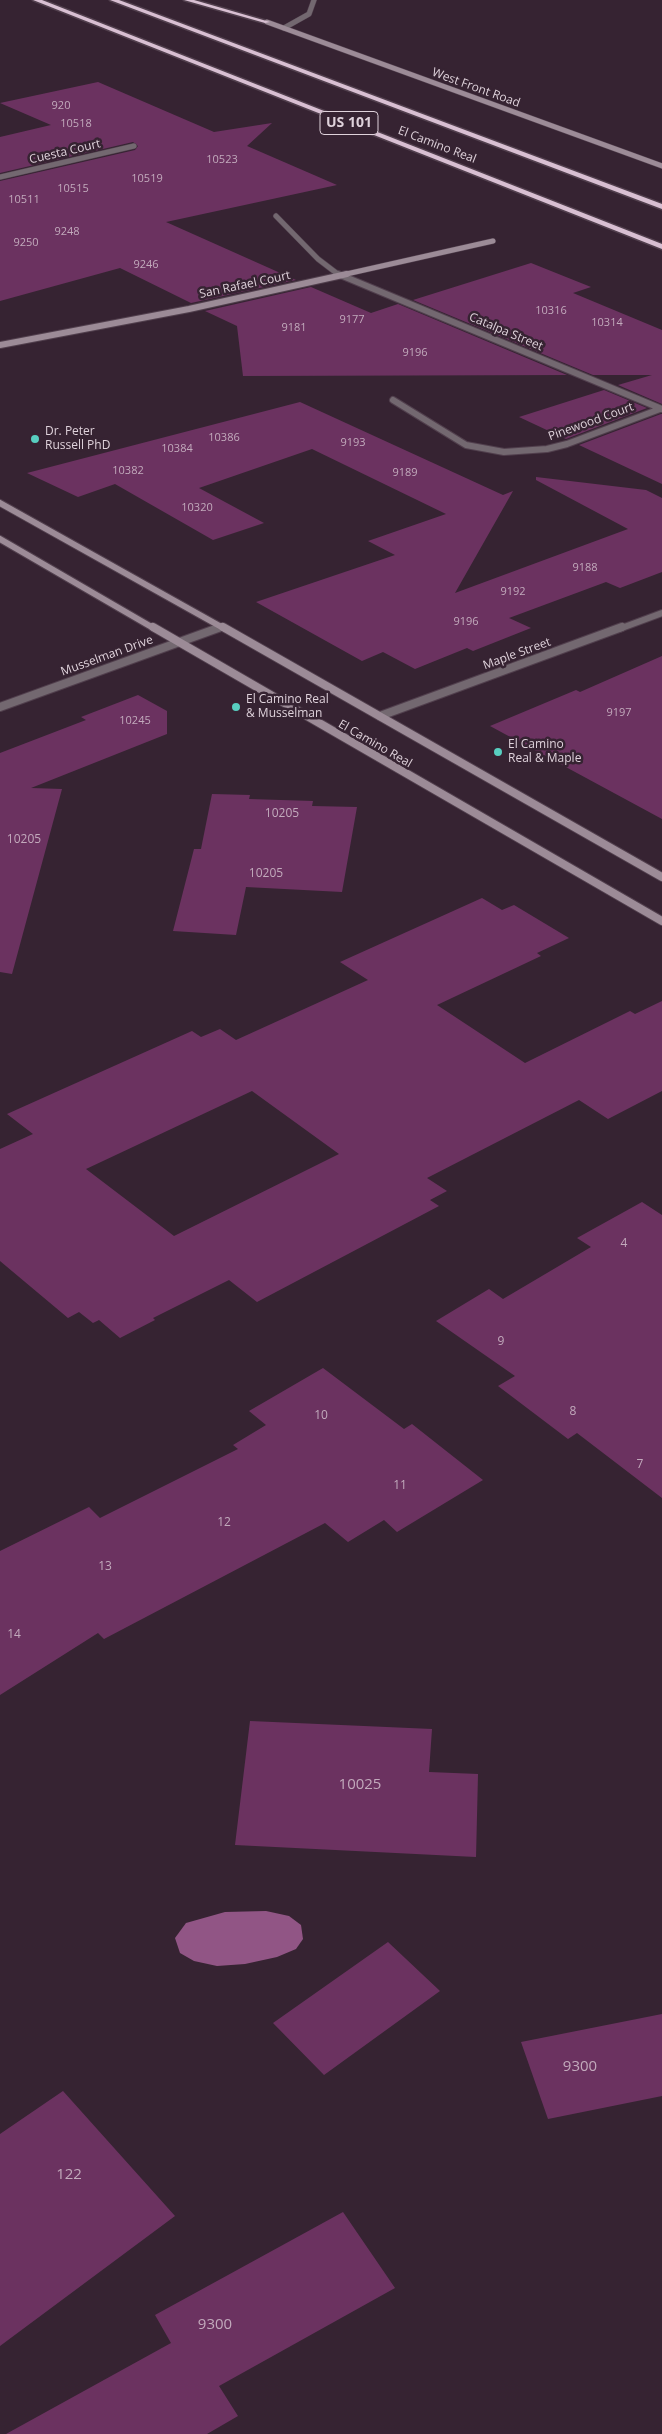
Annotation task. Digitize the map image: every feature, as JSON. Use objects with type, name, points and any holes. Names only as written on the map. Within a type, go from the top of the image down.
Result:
[{"type":"highway","name":"El Camino Real","points":[[36,0],[662,247]]},
{"type":"highway","name":"El Camino Real","points":[[113,0],[662,207]]},
{"type":"highway","points":[[187,0],[267,22]]},
{"type":"main road","name":"West Front Road","points":[[267,22],[662,166]]},
{"type":"main road","name":"San Rafael Court","points":[[0,345],[189,309],[493,241]]},
{"type":"main road","name":"El Camino Real","points":[[0,503],[662,877]]},
{"type":"main road","name":"El Camino Real","points":[[0,539],[662,921]]},
{"type":"street","points":[[284,28],[309,14],[314,0]]},
{"type":"street","name":"Cuesta Court","points":[[0,177],[134,146]]},
{"type":"street","name":"Catalpa Street","points":[[276,216],[318,259],[341,276],[661,409]]},
{"type":"street","name":"Pinewood Court","points":[[393,400],[466,445],[504,452],[547,449],[568,444],[661,409]]},
{"type":"street","name":"Maple Street","points":[[380,716],[662,613]]},
{"type":"street","name":"Musselman Drive","points":[[0,707],[222,627]]},
{"type":"shaded area","points":[[266,1911],[289,1916],[301,1925],[303,1939],[296,1949],[277,1957],[245,1964],[217,1966],[194,1961],[180,1953],[175,1938],[186,1923],[225,1912]]},
{"type":"building","points":[[98,82],[214,132],[272,123],[247,146],[337,185],[166,222],[296,280],[191,303],[120,268],[0,301],[0,181],[135,150],[138,146],[133,142],[0,173],[0,137],[51,125],[0,103]]},
{"type":"building","points":[[531,263],[591,287],[573,293],[662,330],[662,404],[618,385],[652,375],[593,375],[413,300]]},
{"type":"building","points":[[311,287],[371,313],[398,304],[567,375],[243,376],[237,326],[205,311]]},
{"type":"building","points":[[604,390],[647,408],[566,439],[519,417]]},
{"type":"building","points":[[300,402],[503,495],[513,491],[455,593],[628,529],[536,480],[536,477],[646,490],[662,498],[662,572],[620,588],[606,582],[509,618],[531,628],[473,651],[467,648],[415,669],[383,652],[362,661],[256,602],[395,555],[368,541],[446,514],[312,449],[199,488],[264,523],[213,540],[115,484],[78,497],[27,473]]},
{"type":"building","points":[[661,414],[662,484],[579,445]]},
{"type":"building","points":[[662,656],[662,819],[490,726],[576,690],[580,692]]},
{"type":"building","points":[[138,695],[167,711],[167,734],[31,788],[62,789],[12,974],[0,972],[0,753],[86,720],[81,717]]},
{"type":"building","points":[[212,794],[250,795],[249,799],[313,801],[312,806],[357,807],[342,892],[246,887],[236,935],[173,931],[194,849],[201,849]]},
{"type":"building","points":[[482,898],[502,910],[514,905],[569,938],[537,953],[541,956],[437,1005],[525,1063],[630,1011],[635,1014],[662,1001],[662,1091],[608,1119],[579,1100],[427,1178],[447,1191],[430,1200],[439,1206],[257,1302],[229,1280],[153,1318],[155,1320],[120,1338],[99,1320],[93,1323],[79,1312],[68,1318],[0,1261],[0,1149],[33,1134],[7,1114],[192,1031],[201,1037],[220,1029],[236,1040],[368,980],[340,962]],"holes":[[[252,1091],[339,1154],[174,1236],[86,1169]]]},
{"type":"building","points":[[642,1202],[662,1215],[662,1498],[577,1433],[568,1439],[498,1386],[515,1376],[436,1321],[489,1289],[503,1299],[591,1247],[577,1238]]},
{"type":"building","points":[[323,1368],[404,1429],[412,1424],[483,1480],[397,1532],[384,1520],[348,1542],[325,1523],[104,1639],[98,1633],[0,1695],[0,1551],[89,1507],[100,1518],[238,1449],[233,1445],[266,1425],[249,1411]]},
{"type":"building","points":[[250,1721],[432,1729],[429,1772],[478,1774],[476,1857],[235,1845]]},
{"type":"building","points":[[388,1942],[440,1991],[324,2075],[273,2023]]},
{"type":"building","points":[[662,2014],[662,2096],[548,2119],[521,2042]]},
{"type":"building","points":[[63,2091],[175,2216],[0,2346],[0,2134]]},
{"type":"building","points":[[343,2212],[395,2288],[219,2386],[238,2416],[207,2434],[6,2434],[171,2343],[155,2315]]},
{"type":"place","name":"Dr. Peter Russell PhD","points":[[35,439]]},
{"type":"place","name":"El Camino Real & Musselman","points":[[236,707]]},
{"type":"place","name":"El Camino Real & Maple","points":[[498,752]]}]
